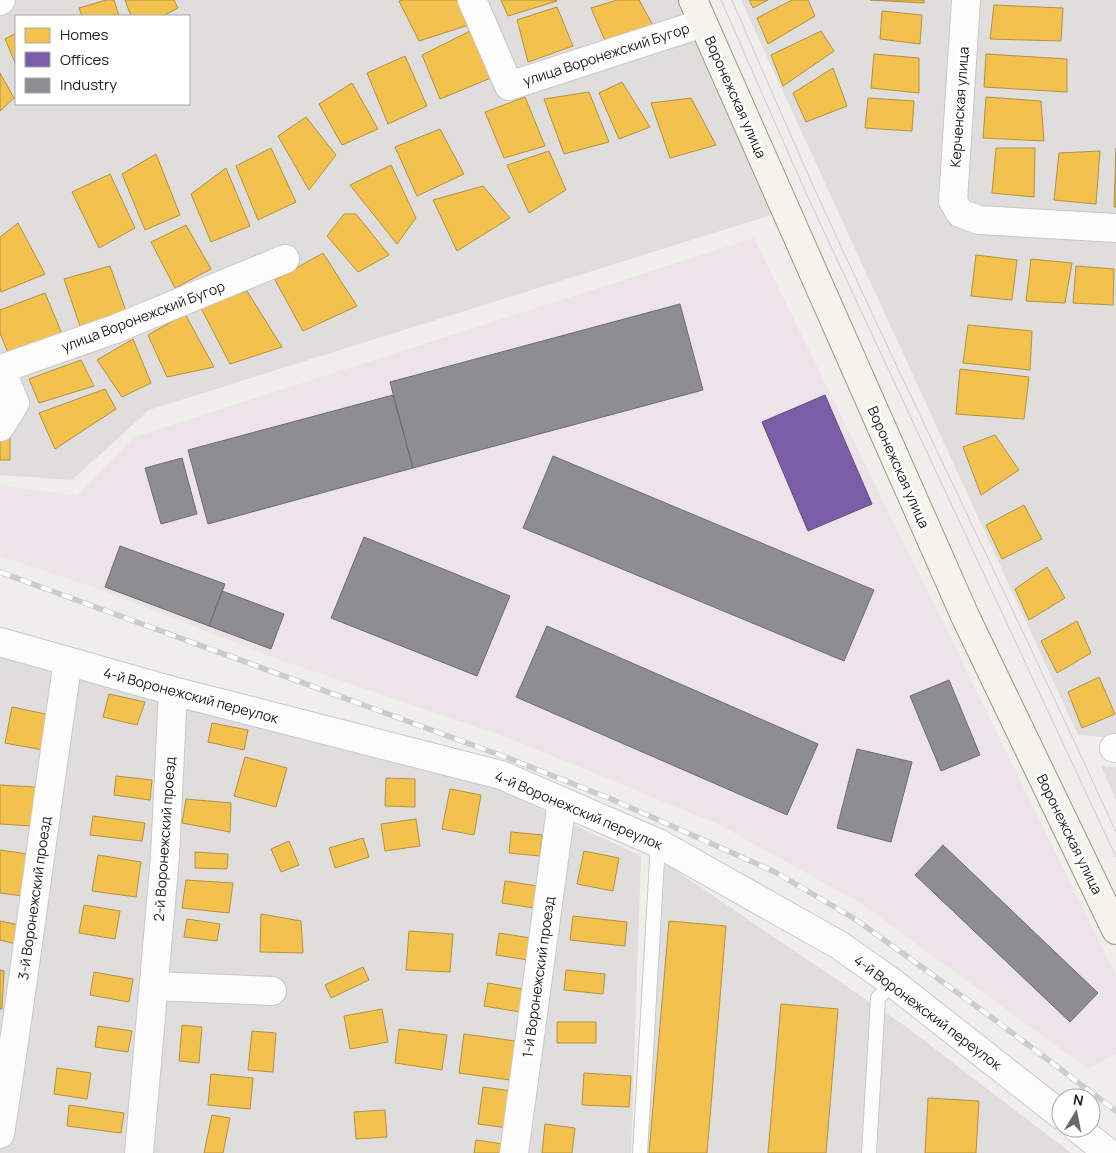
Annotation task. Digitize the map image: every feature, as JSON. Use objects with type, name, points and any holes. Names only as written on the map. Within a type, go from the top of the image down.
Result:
[{"type":"street","name":"улица Воронежский Бугор","points":[[472,0],[509,86],[698,11]]},
{"type":"street","name":"Керченская улица","points":[[966,0],[954,201],[960,213],[979,220],[1116,228]]},
{"type":"street","name":"Воронежская улица","points":[[698,11],[965,616],[1116,930]]},
{"type":"street","name":"улица Воронежский Бугор","points":[[0,369],[115,329],[285,259]]},
{"type":"street","points":[[0,369],[15,403],[0,427]]},
{"type":"street","name":"4-й Воронежский переулок","points":[[0,642],[174,691],[501,775],[658,843],[839,945],[893,983],[1051,1107]]},
{"type":"street","name":"3-й Воронежский проезд","points":[[0,1134],[12,1062],[68,661]]},
{"type":"street","name":"2-й Воронежский проезд","points":[[139,1153],[165,856],[174,691]]},
{"type":"street","name":"1-й Воронежский проезд","points":[[514,1153],[562,801]]},
{"type":"street","points":[[154,986],[272,991]]},
{"type":"street","points":[[1090,1138],[1109,1153]]},
{"type":"lane","points":[[640,1153],[658,843]]},
{"type":"lane","points":[[869,1153],[878,998],[893,983]]},
{"type":"shaded area","points":[[0,0],[680,0],[774,214],[149,410],[72,480],[0,475]]},
{"type":"shaded area","points":[[741,0],[1116,0],[1116,738],[1078,735]]},
{"type":"shaded area","points":[[754,238],[1116,975],[1116,1054],[1088,1069],[860,903],[720,825],[511,739],[269,656],[99,589],[0,556],[0,485],[77,496],[134,437]]},
{"type":"shaded area","points":[[0,656],[490,786],[641,856],[631,1153],[0,1153]]},
{"type":"shaded area","points":[[1101,766],[1116,767],[1116,800]]},
{"type":"shaded area","points":[[665,863],[905,1026],[1071,1153],[645,1153]]},
{"type":"building: Homes","points":[[106,0],[114,0],[119,15],[82,15],[79,8]]},
{"type":"building: Homes","points":[[125,0],[174,0],[178,8],[165,15],[131,15]]},
{"type":"building: Homes","points":[[461,0],[472,24],[419,41],[399,1]]},
{"type":"building: Homes","points":[[501,0],[556,0],[557,1],[508,16]]},
{"type":"building: Homes","points":[[617,0],[639,0],[654,27],[606,43],[591,8]]},
{"type":"building: Homes","points":[[749,0],[768,0],[753,8]]},
{"type":"building: Homes","points":[[792,0],[808,0],[815,16],[768,44],[757,18]]},
{"type":"building: Homes","points":[[870,0],[924,0],[924,3]]},
{"type":"building: Homes","points":[[994,5],[1063,8],[1061,41],[990,39]]},
{"type":"building: Homes","points":[[557,7],[573,46],[528,62],[517,20]]},
{"type":"building: Homes","points":[[882,11],[922,15],[920,44],[880,39]]},
{"type":"building: Homes","points":[[470,31],[491,78],[440,99],[422,55]]},
{"type":"building: Homes","points":[[821,31],[834,51],[783,86],[771,55]]},
{"type":"building: Homes","points":[[15,34],[15,63],[5,39]]},
{"type":"building: Homes","points":[[874,54],[919,58],[919,93],[871,88]]},
{"type":"building: Homes","points":[[986,54],[1067,59],[1067,92],[984,87]]},
{"type":"building: Homes","points":[[405,56],[427,106],[388,124],[367,73]]},
{"type":"building: Homes","points":[[833,68],[847,106],[806,122],[793,93]]},
{"type":"building: Homes","points":[[0,73],[14,98],[0,111]]},
{"type":"building: Homes","points":[[622,82],[650,127],[619,139],[599,93]]},
{"type":"building: Homes","points":[[352,83],[378,129],[342,145],[319,104]]},
{"type":"building: Homes","points":[[589,92],[609,142],[564,154],[544,99]]},
{"type":"building: Homes","points":[[525,97],[545,146],[504,158],[485,112]]},
{"type":"building: Homes","points":[[986,97],[1041,101],[1044,141],[983,138]]},
{"type":"building: Homes","points":[[691,98],[716,145],[670,158],[651,103]]},
{"type":"building: Homes","points":[[868,98],[914,101],[912,131],[865,128]]},
{"type":"building: Homes","points":[[306,117],[336,155],[309,190],[278,136]]},
{"type":"building: Homes","points":[[440,129],[464,174],[417,196],[395,147]]},
{"type":"building: Homes","points":[[271,148],[296,202],[258,220],[236,166]]},
{"type":"building: Homes","points":[[996,148],[1035,148],[1034,197],[992,193]]},
{"type":"building: Homes","points":[[1116,148],[1116,207],[1114,207]]},
{"type":"building: Homes","points":[[549,151],[566,190],[529,213],[507,165]]},
{"type":"building: Homes","points":[[1100,151],[1096,204],[1054,200],[1059,153]]},
{"type":"building: Homes","points":[[156,154],[180,215],[145,230],[122,174]]},
{"type":"building: Homes","points":[[391,165],[416,218],[397,244],[350,185]]},
{"type":"building: Homes","points":[[226,168],[250,226],[211,242],[191,194]]},
{"type":"building: Homes","points":[[110,174],[135,228],[99,248],[72,192]]},
{"type":"building: Homes","points":[[483,186],[510,218],[457,251],[433,200]]},
{"type":"building: Homes","points":[[344,214],[356,214],[389,255],[358,272],[327,236]]},
{"type":"building: Homes","points":[[18,223],[45,274],[1,292],[0,237]]},
{"type":"building: Homes","points":[[186,225],[211,269],[175,288],[151,242]]},
{"type":"building: Homes","points":[[323,253],[357,306],[303,331],[275,280]]},
{"type":"building: Homes","points":[[976,255],[1017,260],[1012,300],[971,296]]},
{"type":"building: Homes","points":[[1031,259],[1072,263],[1065,303],[1026,301]]},
{"type":"building: Homes","points":[[110,266],[126,311],[81,329],[64,279]]},
{"type":"building: Homes","points":[[1076,266],[1114,269],[1113,305],[1073,303]]},
{"type":"building: Homes","points":[[247,291],[282,347],[230,364],[200,306]]},
{"type":"building: Homes","points":[[45,293],[62,334],[9,355],[0,333],[0,310]]},
{"type":"building: Homes","points":[[185,314],[214,367],[167,377],[148,335]]},
{"type":"building: Homes","points":[[968,325],[1032,331],[1030,370],[963,363]]},
{"type":"building: Homes","points":[[133,339],[151,383],[122,397],[97,360]]},
{"type":"building: Homes","points":[[81,360],[94,386],[39,403],[29,379]]},
{"type":"building: Homes","points":[[960,369],[1029,377],[1024,419],[956,414]]},
{"type":"building: Homes","points":[[105,389],[116,409],[55,449],[39,413]]},
{"type":"building: Homes","points":[[0,435],[10,436],[10,460],[0,460]]},
{"type":"building: Homes","points":[[995,435],[1019,470],[981,495],[963,447]]},
{"type":"building: Homes","points":[[1024,505],[1042,539],[1002,559],[986,525]]},
{"type":"building: Homes","points":[[1047,567],[1065,598],[1029,620],[1015,589]]},
{"type":"building: Homes","points":[[1077,621],[1091,653],[1057,673],[1041,641]]},
{"type":"building: Homes","points":[[1099,677],[1115,714],[1082,728],[1068,692]]},
{"type":"building: Homes","points":[[109,694],[145,702],[137,725],[103,717]]},
{"type":"building: Homes","points":[[12,707],[50,715],[43,750],[5,743]]},
{"type":"building: Homes","points":[[212,723],[248,730],[244,750],[208,742]]},
{"type":"building: Homes","points":[[245,757],[287,768],[276,807],[234,796]]},
{"type":"building: Homes","points":[[116,776],[152,780],[150,800],[114,795]]},
{"type":"building: Homes","points":[[386,778],[415,779],[415,807],[385,806]]},
{"type":"building: Homes","points":[[0,785],[35,787],[32,826],[0,824]]},
{"type":"building: Homes","points":[[450,789],[481,795],[474,835],[442,829]]},
{"type":"building: Homes","points":[[186,799],[231,803],[230,832],[182,823]]},
{"type":"building: Homes","points":[[93,816],[145,823],[142,841],[90,835]]},
{"type":"building: Homes","points":[[416,819],[420,846],[385,851],[381,824]]},
{"type":"building: Homes","points":[[511,832],[542,835],[540,856],[509,853]]},
{"type":"building: Homes","points":[[363,838],[369,857],[335,868],[329,848]]},
{"type":"building: Homes","points":[[289,841],[299,865],[281,872],[271,849]]},
{"type":"building: Homes","points":[[0,850],[28,854],[23,896],[0,893]]},
{"type":"building: Homes","points":[[584,851],[619,858],[613,891],[577,884]]},
{"type":"building: Homes","points":[[195,852],[228,854],[227,869],[195,868]]},
{"type":"building: Homes","points":[[98,855],[141,862],[136,897],[92,891]]},
{"type":"building: Homes","points":[[186,880],[233,883],[229,913],[182,908]]},
{"type":"building: Homes","points":[[505,881],[538,886],[534,908],[502,903]]},
{"type":"building: Homes","points":[[84,905],[120,911],[115,939],[79,933]]},
{"type":"building: Homes","points":[[261,914],[301,921],[303,953],[260,952]]},
{"type":"building: Homes","points":[[573,916],[627,922],[625,946],[570,940]]},
{"type":"building: Homes","points":[[187,919],[220,924],[217,941],[184,937]]},
{"type":"building: Homes","points":[[0,921],[20,925],[16,944],[0,940]]},
{"type":"building: Homes","points":[[669,921],[726,926],[707,1153],[649,1153]]},
{"type":"building: Homes","points":[[409,931],[453,934],[450,972],[406,970]]},
{"type":"building: Homes","points":[[499,933],[531,938],[528,960],[496,955]]},
{"type":"building: Homes","points":[[363,967],[369,980],[331,998],[325,985]]},
{"type":"building: Homes","points":[[0,970],[4,971],[2,1009],[0,1009]]},
{"type":"building: Homes","points":[[566,970],[605,974],[603,994],[564,990]]},
{"type":"building: Homes","points":[[94,972],[133,979],[129,1002],[90,995]]},
{"type":"building: Homes","points":[[488,983],[523,989],[520,1012],[484,1006]]},
{"type":"building: Homes","points":[[781,1004],[838,1009],[826,1153],[768,1153]]},
{"type":"building: Homes","points":[[382,1009],[388,1042],[350,1049],[344,1016]]},
{"type":"building: Homes","points":[[557,1022],[596,1022],[596,1043],[557,1043]]},
{"type":"building: Homes","points":[[182,1025],[202,1027],[199,1063],[179,1061]]},
{"type":"building: Homes","points":[[98,1026],[132,1031],[128,1052],[95,1047]]},
{"type":"building: Homes","points":[[399,1029],[447,1035],[442,1070],[395,1063]]},
{"type":"building: Homes","points":[[252,1031],[276,1033],[273,1072],[248,1070]]},
{"type":"building: Homes","points":[[464,1034],[515,1041],[510,1080],[459,1073]]},
{"type":"building: Homes","points":[[57,1068],[91,1073],[87,1099],[54,1094]]},
{"type":"building: Homes","points":[[584,1073],[631,1076],[629,1107],[582,1105]]},
{"type":"building: Homes","points":[[211,1074],[253,1078],[250,1109],[208,1105]]},
{"type":"building: Homes","points":[[483,1087],[512,1091],[508,1128],[478,1124]]},
{"type":"building: Homes","points":[[928,1098],[979,1101],[976,1153],[925,1153]]},
{"type":"building: Homes","points":[[69,1105],[124,1113],[121,1133],[67,1126]]},
{"type":"building: Homes","points":[[385,1110],[387,1137],[356,1139],[354,1112]]},
{"type":"building: Homes","points":[[212,1115],[230,1118],[223,1153],[204,1153]]},
{"type":"building: Homes","points":[[545,1124],[575,1128],[572,1153],[542,1153]]},
{"type":"building: Homes","points":[[476,1140],[503,1144],[502,1153],[474,1153]]},
{"type":"building: Offices","points":[[825,395],[872,504],[808,531],[762,422]]},
{"type":"building: Industry","points":[[680,304],[703,390],[413,468],[390,382]]},
{"type":"building: Industry","points":[[393,395],[413,468],[208,524],[188,450]]},
{"type":"building: Industry","points":[[553,456],[874,590],[844,661],[523,528]]},
{"type":"building: Industry","points":[[182,458],[197,514],[161,524],[145,468]]},
{"type":"building: Industry","points":[[364,537],[510,596],[477,676],[331,618]]},
{"type":"building: Industry","points":[[120,546],[225,584],[209,626],[105,587]]},
{"type":"building: Industry","points":[[222,591],[284,614],[271,649],[209,626]]},
{"type":"building: Industry","points":[[547,626],[818,744],[787,815],[516,697]]},
{"type":"building: Industry","points":[[949,680],[980,755],[941,771],[910,696]]},
{"type":"building: Industry","points":[[857,749],[912,762],[891,842],[837,828]]},
{"type":"building: Industry","points":[[943,845],[1098,993],[1070,1022],[915,875]]},
{"type":"tram line","points":[[721,0],[806,193],[1116,857]]},
{"type":"tram line","points":[[732,0],[815,190],[1116,832]]},
{"type":"railway","points":[[0,572],[508,758],[611,799],[775,872],[855,919],[987,1014],[1116,1111]]}]
